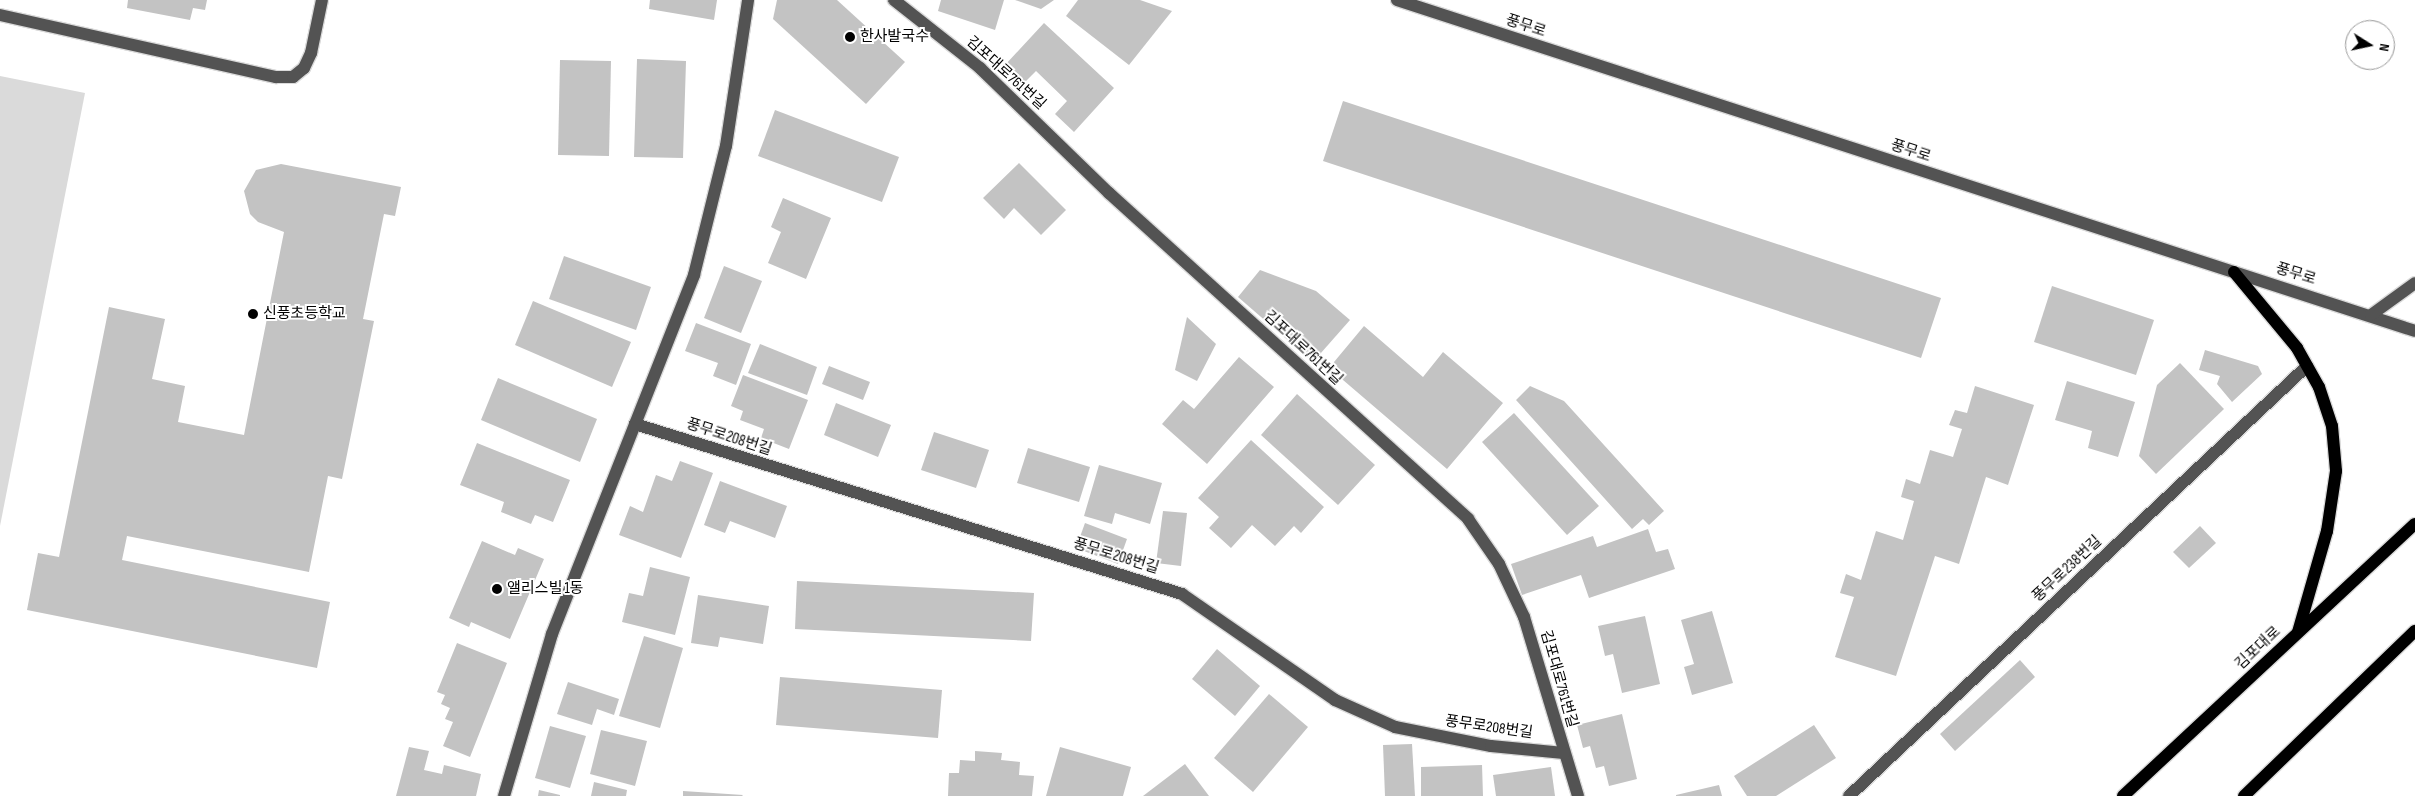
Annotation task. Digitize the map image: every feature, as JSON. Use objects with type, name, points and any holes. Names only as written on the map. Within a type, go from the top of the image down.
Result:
[{"type":"main road","points":[[2234,272],[2307,366],[2319,387],[2332,426],[2336,471],[2327,530],[2298,633]]},
{"type":"main road","name":"김포대로","points":[[2123,796],[2415,524]]},
{"type":"main road","points":[[2244,796],[2415,631]]},
{"type":"street","points":[[0,15],[276,77],[293,77],[304,68],[311,53],[322,0]]},
{"type":"street","points":[[504,796],[552,634],[694,275],[708,226],[726,146],[748,0]]},
{"type":"street","name":"김포대로761번길","points":[[894,0],[980,68],[1109,193],[1468,519],[1499,564],[1524,617],[1578,796]]},
{"type":"street","name":"풍무로","points":[[1397,0],[2415,331]]},
{"type":"street","points":[[2371,316],[2415,283]]},
{"type":"street","name":"풍무로238번길","points":[[1849,796],[2307,366]]},
{"type":"street","name":"풍무로208번길","points":[[635,424],[1182,594],[1335,700],[1395,727],[1491,746],[1564,754]]},
{"type":"shaded area","points":[[0,76],[85,93],[0,526]]},
{"type":"building","points":[[128,0],[207,0],[205,10],[193,8],[190,20],[127,8]]},
{"type":"building","points":[[650,0],[717,0],[714,20],[649,9]]},
{"type":"building","points":[[777,0],[837,0],[905,62],[866,104],[773,19]]},
{"type":"building","points":[[941,0],[1004,0],[995,30],[938,11]]},
{"type":"building","points":[[1015,0],[1054,0],[1041,9]]},
{"type":"building","points":[[1078,0],[1140,0],[1172,11],[1129,65],[1066,16]]},
{"type":"building","points":[[1044,23],[1114,88],[1074,132],[1055,114],[1067,101],[1036,71],[1024,83],[1005,65]]},
{"type":"building","points":[[637,59],[686,61],[683,158],[634,157]]},
{"type":"building","points":[[560,60],[611,61],[609,156],[558,155]]},
{"type":"building","points":[[1343,101],[1941,298],[1921,358],[1323,161]]},
{"type":"building","points":[[775,110],[899,157],[882,202],[758,156]]},
{"type":"building","points":[[1019,163],[1066,210],[1041,235],[1014,208],[1004,219],[983,198]]},
{"type":"building","points":[[281,164],[401,187],[395,216],[384,214],[363,319],[374,321],[342,479],[328,476],[309,572],[127,536],[122,560],[330,602],[317,668],[27,610],[38,553],[59,557],[109,307],[165,319],[152,379],[185,386],[178,422],[244,435],[284,232],[258,222],[250,214],[244,191],[256,170]]},
{"type":"building","points":[[783,198],[831,218],[806,279],[768,263],[781,232],[771,227]]},
{"type":"building","points":[[564,256],[651,287],[636,330],[549,299]]},
{"type":"building","points":[[724,266],[762,281],[741,333],[704,318]]},
{"type":"building","points":[[1260,270],[1316,291],[1350,320],[1313,362],[1238,297]]},
{"type":"building","points":[[2052,286],[2154,320],[2136,375],[2034,342]]},
{"type":"building","points":[[533,301],[631,342],[612,387],[515,345]]},
{"type":"building","points":[[1187,317],[1216,344],[1197,381],[1175,370]]},
{"type":"building","points":[[696,323],[751,344],[736,385],[713,376],[718,363],[685,351]]},
{"type":"building","points":[[1364,326],[1423,377],[1443,352],[1503,403],[1447,469],[1329,368]]},
{"type":"building","points":[[760,344],[817,367],[807,395],[748,373]]},
{"type":"building","points":[[2205,350],[2258,366],[2262,374],[2232,402],[2217,384],[2220,376],[2199,370]]},
{"type":"building","points":[[1239,357],[1274,387],[1207,464],[1162,424],[1183,400],[1194,409]]},
{"type":"building","points":[[2180,363],[2224,409],[2156,474],[2139,456],[2157,385]]},
{"type":"building","points":[[829,366],[870,382],[863,400],[822,384]]},
{"type":"building","points":[[743,375],[808,400],[789,449],[761,438],[764,429],[740,420],[743,411],[731,406]]},
{"type":"building","points":[[498,378],[597,419],[580,462],[481,420]]},
{"type":"building","points":[[2067,381],[2135,402],[2118,457],[2088,448],[2092,431],[2055,420]]},
{"type":"building","points":[[1530,386],[1564,401],[1664,511],[1649,525],[1643,519],[1632,529],[1516,400]]},
{"type":"building","points":[[1975,386],[2034,405],[2008,485],[1986,477],[1959,564],[1935,556],[1896,676],[1835,657],[1854,597],[1840,593],[1846,574],[1861,580],[1876,531],[1903,540],[1914,501],[1901,497],[1906,479],[1920,484],[1930,450],[1953,457],[1962,429],[1949,425],[1955,410],[1967,413]]},
{"type":"building","points":[[1297,394],[1375,465],[1338,505],[1261,435]]},
{"type":"building","points":[[836,403],[891,425],[878,457],[824,435]]},
{"type":"building","points":[[1514,413],[1599,506],[1567,535],[1482,442]]},
{"type":"building","points":[[934,432],[989,450],[976,488],[921,470]]},
{"type":"building","points":[[1251,440],[1324,507],[1301,533],[1294,526],[1275,546],[1252,525],[1231,548],[1209,528],[1219,517],[1198,498]]},
{"type":"building","points":[[477,443],[570,480],[553,522],[535,515],[531,524],[501,512],[504,502],[460,485]]},
{"type":"building","points":[[1028,448],[1090,467],[1079,502],[1017,483]]},
{"type":"building","points":[[680,461],[713,473],[681,558],[619,535],[630,506],[643,512],[656,475],[672,481]]},
{"type":"building","points":[[1099,465],[1162,483],[1150,524],[1115,513],[1112,524],[1084,516]]},
{"type":"building","points":[[720,481],[787,506],[775,538],[730,521],[725,533],[704,525]]},
{"type":"building","points":[[1163,511],[1187,513],[1181,566],[1156,563]]},
{"type":"building","points":[[1085,523],[1127,539],[1118,564],[1076,548]]},
{"type":"building","points":[[2200,526],[2216,543],[2189,568],[2173,552]]},
{"type":"building","points":[[1648,529],[1656,552],[1668,549],[1675,569],[1589,598],[1581,575],[1522,595],[1511,564],[1593,536],[1597,547]]},
{"type":"building","name":"앨리스빌 1동","points":[[482,541],[515,555],[518,548],[544,559],[510,639],[471,622],[469,627],[449,618]]},
{"type":"building","points":[[650,567],[690,577],[675,635],[622,622],[629,593],[643,596]]},
{"type":"building","points":[[797,581],[1034,593],[1031,641],[795,629]]},
{"type":"building","points":[[698,595],[769,606],[763,644],[720,637],[718,647],[691,643]]},
{"type":"building","points":[[1712,611],[1733,683],[1692,695],[1684,667],[1694,664],[1681,620]]},
{"type":"building","points":[[1645,616],[1660,684],[1622,693],[1613,654],[1605,656],[1598,626]]},
{"type":"building","points":[[644,636],[683,648],[660,728],[619,716]]},
{"type":"building","points":[[457,643],[507,663],[470,757],[443,746],[453,722],[445,719],[450,708],[441,704],[445,695],[437,692]]},
{"type":"building","points":[[1217,649],[1260,686],[1235,716],[1192,679]]},
{"type":"building","points":[[2020,660],[2035,677],[1955,751],[1940,734]]},
{"type":"building","points":[[780,677],[942,690],[938,738],[776,725]]},
{"type":"building","points":[[568,682],[619,699],[614,715],[597,709],[592,725],[557,714]]},
{"type":"building","points":[[1269,694],[1308,727],[1253,792],[1214,758]]},
{"type":"building","points":[[1622,714],[1637,779],[1609,786],[1604,766],[1596,768],[1590,746],[1583,748],[1577,725]]},
{"type":"building","points":[[1814,725],[1836,758],[1776,796],[1747,796],[1734,776]]},
{"type":"building","points":[[550,726],[586,736],[570,788],[535,778]]},
{"type":"building","points":[[601,730],[647,741],[635,786],[590,774]]},
{"type":"building","points":[[1412,744],[1415,796],[1385,796],[1383,745]]},
{"type":"building","points":[[409,747],[429,751],[424,770],[442,774],[444,765],[481,774],[476,796],[396,796]]},
{"type":"building","points":[[1060,747],[1131,767],[1123,796],[1046,796]]},
{"type":"building","points":[[975,751],[1002,753],[1001,760],[1020,762],[1019,775],[1034,776],[1032,796],[948,796],[949,773],[959,773],[960,760],[975,761]]},
{"type":"building","points":[[1185,764],[1209,796],[1143,796]]},
{"type":"building","points":[[1482,765],[1483,796],[1421,796],[1421,767]]},
{"type":"building","points":[[1551,767],[1555,796],[1496,796],[1493,775]]},
{"type":"building","points":[[594,782],[627,790],[626,796],[591,796]]},
{"type":"building","points":[[1719,785],[1722,796],[1676,796],[1676,795]]},
{"type":"building","points":[[539,790],[560,795],[560,796],[538,796]]},
{"type":"building","points":[[683,791],[743,795],[683,796]]},
{"type":"place","name":"한사발국수","points":[[850,37]]},
{"type":"place","name":"신풍초등학교","points":[[253,314]]},
{"type":"place","name":"앨리스빌 1동","points":[[497,589]]}]
